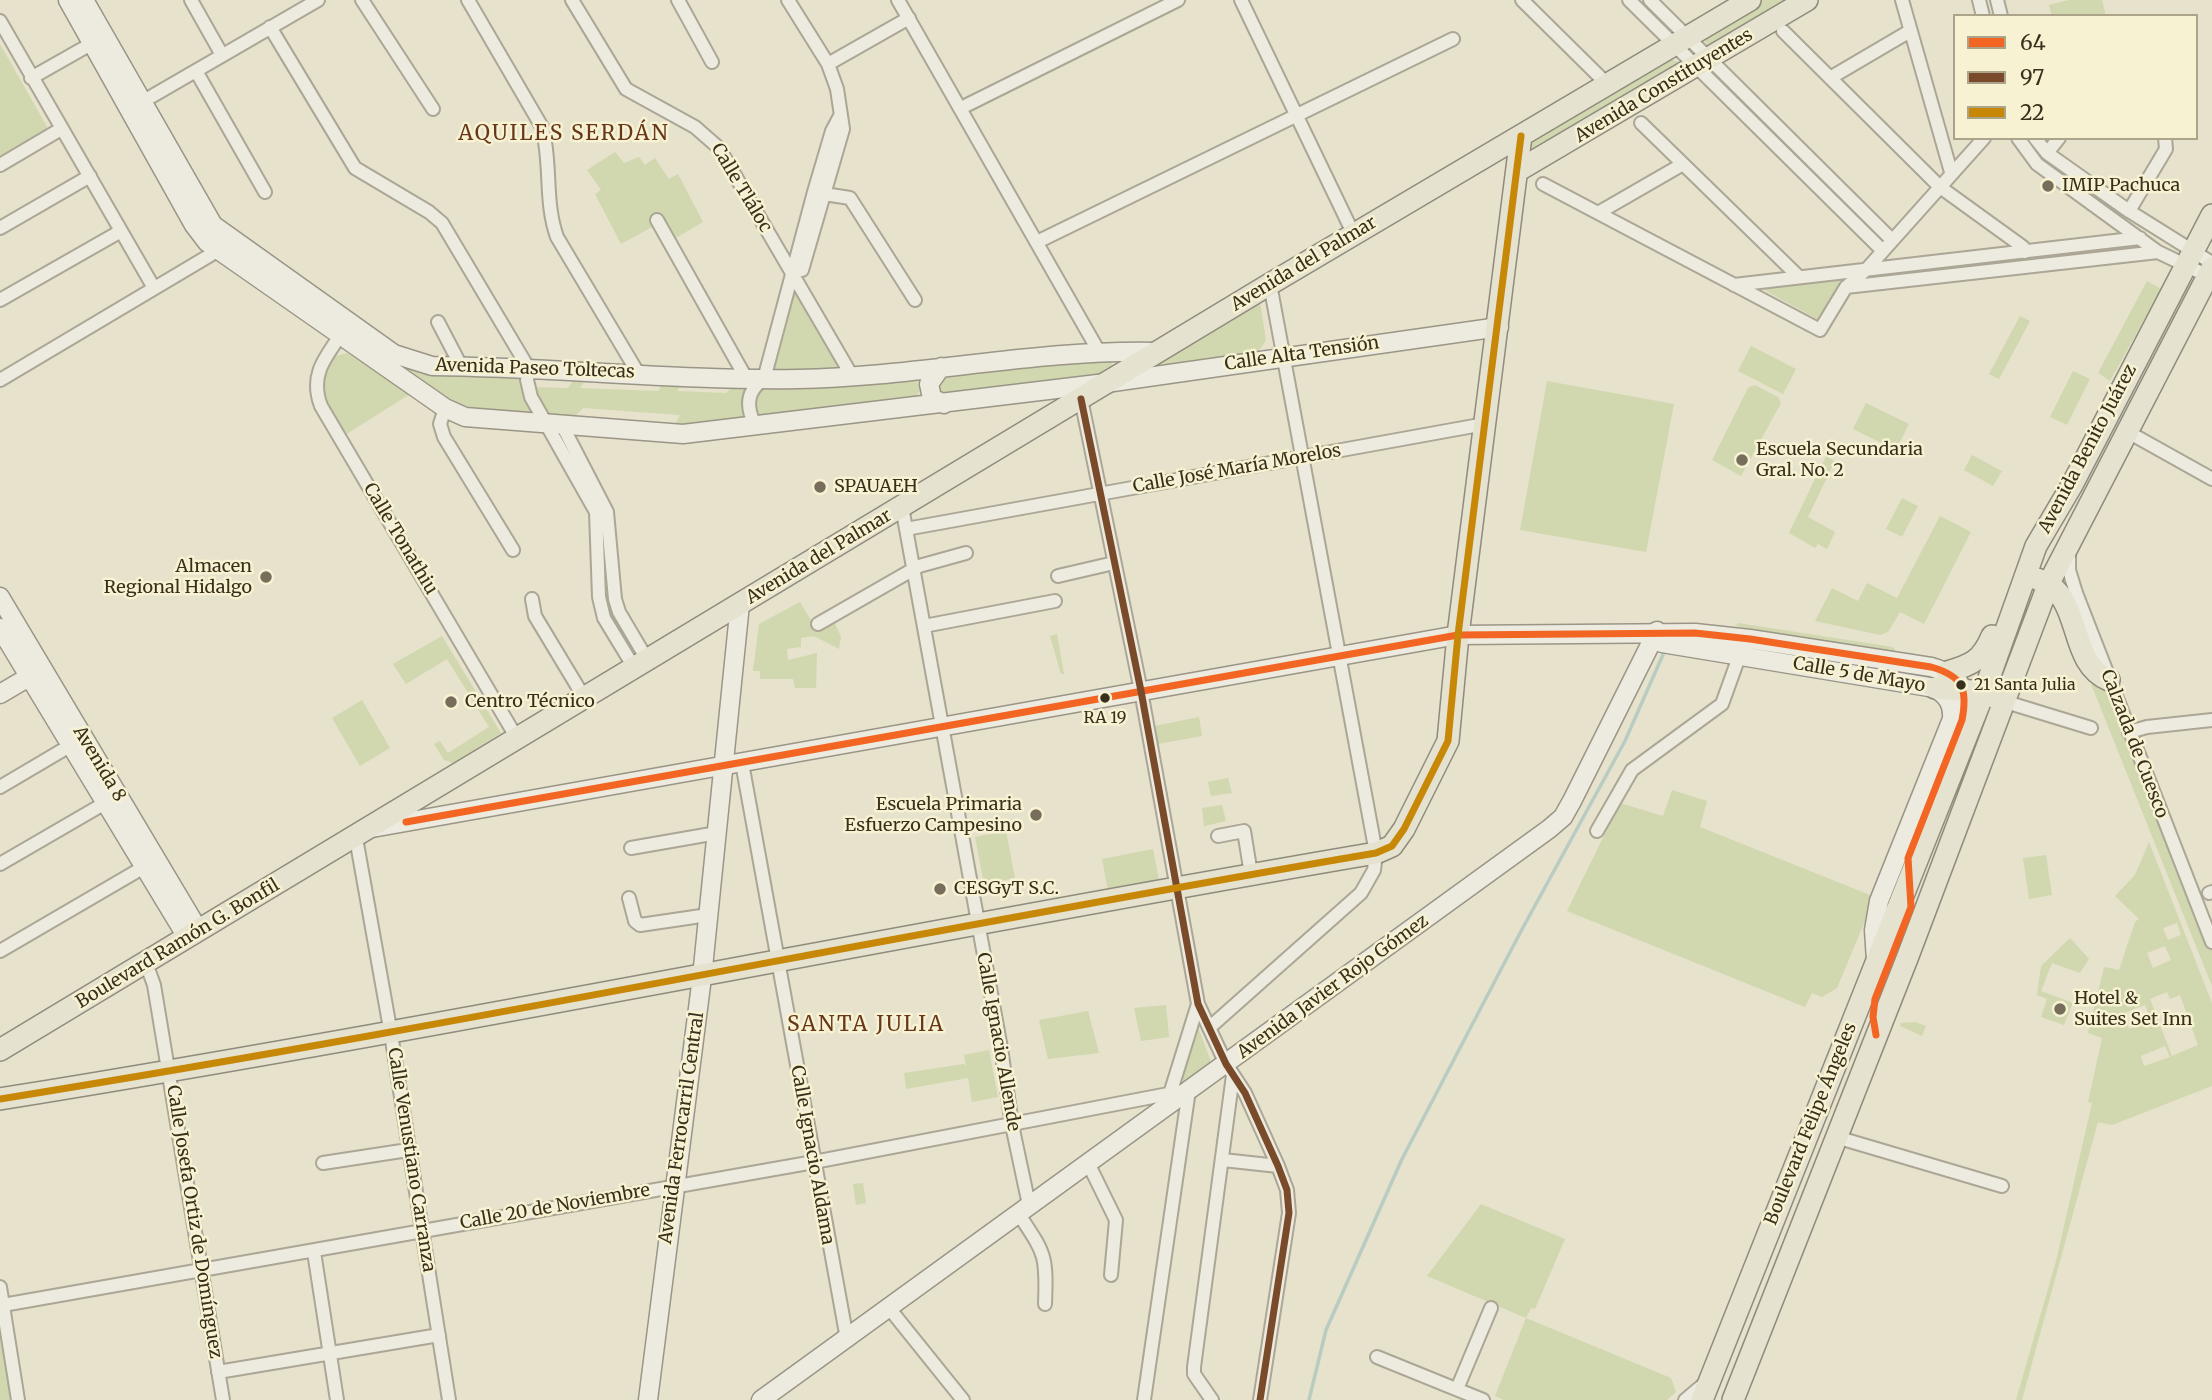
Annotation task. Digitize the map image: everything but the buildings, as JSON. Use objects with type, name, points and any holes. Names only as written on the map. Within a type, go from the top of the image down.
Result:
[{"type":"main road","name":"Avenida Constituyentes","points":[[1608,85],[1750,0]]},
{"type":"main road","name":"Avenida Constituyentes","points":[[1519,170],[1807,0]]},
{"type":"main road","name":"Avenida del Palmar","points":[[364,833],[1269,284],[1608,85]]},
{"type":"main road","points":[[0,1099],[391,1034],[1177,887],[1376,853],[1392,846],[1404,829],[1448,741],[1458,635],[1519,170],[1521,136]]},
{"type":"main road","name":"Avenida Benito Juárez","points":[[1973,691],[2009,616],[2023,575],[2212,215]]},
{"type":"main road","name":"Avenida Benito Juárez","points":[[2006,702],[2049,583],[2211,269]]},
{"type":"main road","points":[[2023,575],[2049,583],[2060,592],[2088,661],[2095,671],[2109,680]]},
{"type":"main road","points":[[1941,680],[1984,655],[1996,628],[2009,616]]},
{"type":"main road","points":[[1941,680],[2006,702]]},
{"type":"main road","name":"Boulevard Felipe Ángeles","points":[[1702,1400],[1876,960],[1908,886],[1973,691]]},
{"type":"main road","name":"Boulevard Felipe Ángeles","points":[[1733,1400],[2006,702]]},
{"type":"main road","name":"Boulevard Ramón G. Bonfil","points":[[0,1050],[364,833]]},
{"type":"main road","points":[[1876,1035],[1875,999],[1909,916],[1911,898],[1908,886]]},
{"type":"street","name":"Avenida Paseo Toltecas","points":[[68,0],[99,39],[142,102],[213,225],[340,336],[445,408],[482,419],[683,434],[1106,383]]},
{"type":"street","name":"Avenida Paseo Toltecas","points":[[84,0],[99,39],[194,225],[217,251],[271,278],[394,354],[432,366],[755,378],[852,376],[1098,350],[1157,352]]},
{"type":"street","points":[[191,0],[222,55]]},
{"type":"street","points":[[142,102],[318,0]]},
{"type":"street","points":[[362,0],[433,109]]},
{"type":"street","points":[[468,0],[542,127],[547,150],[550,218],[557,237],[638,373]]},
{"type":"street","name":"Calle Tláloc","points":[[572,0],[614,74],[626,89],[695,127],[719,148],[852,376]]},
{"type":"street","points":[[678,0],[712,62]]},
{"type":"street","points":[[755,425],[748,405],[750,393],[793,277],[803,269],[820,193],[844,129],[837,89],[828,64],[788,0]]},
{"type":"street","points":[[898,0],[1098,350]]},
{"type":"street","points":[[961,108],[1178,0]]},
{"type":"street","points":[[1241,0],[1354,234]]},
{"type":"street","points":[[1522,0],[1608,85]]},
{"type":"street","points":[[1629,0],[1682,41]]},
{"type":"street","points":[[1650,0],[1682,41],[1882,251]]},
{"type":"street","points":[[1902,0],[1951,172]]},
{"type":"street","points":[[828,64],[909,18]]},
{"type":"street","points":[[0,21],[154,288]]},
{"type":"street","points":[[270,27],[355,168],[429,212],[442,223],[529,369],[527,380],[531,397],[555,424],[596,512],[599,597],[604,618],[641,665]]},
{"type":"street","points":[[1830,78],[1910,31]]},
{"type":"street","points":[[1783,32],[1940,187],[2031,251],[2039,265]]},
{"type":"street","points":[[31,78],[99,39]]},
{"type":"street","points":[[1037,242],[1453,39]]},
{"type":"street","points":[[1703,62],[1892,240]]},
{"type":"street","points":[[196,71],[265,192]]},
{"type":"street","points":[[1640,123],[1799,277]]},
{"type":"street","points":[[0,165],[61,129]]},
{"type":"street","points":[[1543,184],[1820,330],[1846,287],[1866,270],[1982,140]]},
{"type":"street","points":[[2019,140],[2036,164],[2158,252]]},
{"type":"street","points":[[2037,140],[2047,153],[2129,211],[2189,258],[2211,269]]},
{"type":"street","points":[[2047,153],[2057,140]]},
{"type":"street","points":[[2129,211],[2165,144]]},
{"type":"street","points":[[1598,213],[1682,164]]},
{"type":"street","points":[[0,228],[90,176]]},
{"type":"street","points":[[820,193],[850,198],[915,300]]},
{"type":"street","points":[[657,220],[755,378]]},
{"type":"street","points":[[0,300],[121,231]]},
{"type":"street","points":[[1734,285],[2140,238]]},
{"type":"street","points":[[0,380],[217,251]]},
{"type":"street","points":[[1846,287],[2158,252],[2189,258]]},
{"type":"street","points":[[1209,1028],[1361,893],[1374,870],[1376,853],[1269,284]]},
{"type":"street","points":[[438,322],[461,366]]},
{"type":"street","name":"Calle Alta Tensión","points":[[1106,383],[1499,327]]},
{"type":"street","name":"Calle Tonathiu","points":[[340,336],[317,369],[316,392],[321,406],[518,740]]},
{"type":"street","points":[[942,367],[931,377],[929,384],[932,398],[944,404]]},
{"type":"street","points":[[911,407],[918,403],[924,389],[918,375],[912,370]]},
{"type":"street","points":[[1082,399],[1141,691],[1198,1004],[1230,1070],[1245,1093],[1287,1191],[1289,1213],[1260,1400]]},
{"type":"street","points":[[445,408],[440,424],[444,438],[513,550]]},
{"type":"street","name":"Calle José María Morelos","points":[[906,529],[1485,424]]},
{"type":"street","points":[[2128,432],[2212,470]]},
{"type":"street","points":[[2159,447],[2166,455],[2212,479]]},
{"type":"street","name":"Calle Ignacio Allende","points":[[902,507],[1001,1048],[1024,1209]]},
{"type":"street","name":"Calzada de Cuesco","points":[[2069,544],[2073,581],[2212,942]]},
{"type":"street","points":[[818,624],[913,569],[966,554]]},
{"type":"street","points":[[1058,576],[1114,563]]},
{"type":"street","name":"Avenida 8","points":[[0,597],[36,673],[193,934]]},
{"type":"street","points":[[533,599],[535,616],[585,699]]},
{"type":"street","points":[[924,625],[1055,601]]},
{"type":"street","name":"Avenida Ferrocarril Central","points":[[648,1400],[673,1186],[702,977],[717,833],[733,765],[740,604]]},
{"type":"street","name":"Avenida 8","points":[[0,628],[36,673]]},
{"type":"street","name":"Calle 5 de Mayo","points":[[364,833],[1458,635],[1619,634],[1750,639],[1941,680]]},
{"type":"street","name":"Calle 5 de Mayo","points":[[1655,637],[1740,654],[1941,680]]},
{"type":"street","name":"Avenida Javier Rojo Gómez","points":[[761,1400],[1189,1090],[1230,1070],[1563,817],[1655,637]]},
{"type":"street","points":[[1597,831],[1632,770],[1722,704],[1740,654],[1750,639]]},
{"type":"street","points":[[0,694],[36,673]]},
{"type":"street","name":"Calle 5 de Mayo","points":[[1876,960],[1874,930],[1879,901],[1952,719],[1952,704],[1941,680]]},
{"type":"street","points":[[2006,702],[2091,728]]},
{"type":"street","points":[[2129,732],[2147,727],[2212,720]]},
{"type":"street","points":[[0,787],[77,743]]},
{"type":"street","name":"Calle Ignacio Aldama","points":[[733,765],[777,963],[846,1339]]},
{"type":"street","points":[[0,864],[111,799]]},
{"type":"street","name":"Avenida 8","points":[[111,799],[144,867],[193,934]]},
{"type":"street","points":[[1218,836],[1244,831],[1251,874]]},
{"type":"street","name":"Calle Venustiano Carranza","points":[[364,833],[408,1150],[450,1400]]},
{"type":"street","points":[[631,848],[717,833]]},
{"type":"street","points":[[0,951],[144,867]]},
{"type":"street","points":[[629,898],[635,920],[640,925],[708,915]]},
{"type":"street","name":"Calle Josefa Ortiz de Domínguez","points":[[146,963],[154,985],[223,1400]]},
{"type":"street","points":[[1170,1094],[1198,1004]]},
{"type":"street","points":[[1212,1400],[1194,1374],[1223,1160],[1230,1070]]},
{"type":"street","points":[[1144,1400],[1189,1090]]},
{"type":"street","name":"Calle 20 de Noviembre","points":[[3,1305],[814,1162],[1189,1090]]},
{"type":"street","points":[[1836,1137],[2002,1186]]},
{"type":"street","points":[[323,1163],[408,1150]]},
{"type":"street","points":[[1223,1160],[1278,1166]]},
{"type":"street","points":[[1088,1163],[1116,1220],[1111,1275]]},
{"type":"street","points":[[1024,1209],[1047,1264],[1045,1304]]},
{"type":"street","points":[[314,1252],[337,1400]]},
{"type":"street","points":[[0,1287],[18,1400]]},
{"type":"street","points":[[889,1308],[963,1400]]},
{"type":"street","points":[[1457,1390],[1491,1308]]},
{"type":"street","points":[[218,1372],[439,1335]]},
{"type":"street","points":[[1377,1357],[1483,1400]]},
{"type":"street","points":[[1685,1400],[1710,1379]]},
{"type":"green space","points":[[1763,0],[1794,0],[1708,47],[1704,40],[1706,34]]},
{"type":"green space","points":[[2069,0],[2102,0],[2106,14],[2051,14],[2049,5]]},
{"type":"green space","points":[[0,44],[50,132],[0,161]]},
{"type":"green space","points":[[1668,58],[1678,62],[1679,68],[1527,155],[1531,138]]},
{"type":"green space","points":[[615,152],[624,163],[639,157],[645,165],[655,158],[669,179],[678,174],[703,222],[664,245],[652,227],[621,244],[595,194],[601,190],[587,170]]},
{"type":"green space","points":[[2130,244],[2135,249],[2051,258],[2051,254]]},
{"type":"green space","points":[[2027,255],[2027,263],[1892,276],[1895,271]]},
{"type":"green space","points":[[1844,278],[1817,319],[1759,287]]},
{"type":"green space","points":[[2147,281],[2161,289],[2110,381],[2098,373]]},
{"type":"green space","points":[[793,287],[844,369],[773,371]]},
{"type":"green space","points":[[1260,302],[1266,340],[1258,352],[1151,368]]},
{"type":"green space","points":[[2020,316],[2030,321],[1999,379],[1989,374]]},
{"type":"green space","points":[[1751,346],[1796,369],[1783,394],[1738,371]]},
{"type":"green space","points":[[347,353],[410,394],[345,435],[326,404],[322,383],[335,356]]},
{"type":"green space","points":[[1109,357],[1112,364],[1108,375],[948,398],[937,394],[934,377]]},
{"type":"green space","points":[[399,365],[521,375],[533,417],[460,408],[397,368]]},
{"type":"green space","points":[[2073,371],[2090,379],[2067,425],[2050,417]]},
{"type":"green space","points":[[576,377],[586,378],[580,388],[658,391],[665,380],[685,380],[677,391],[726,393],[736,383],[753,384],[743,396],[746,418],[673,427],[680,415],[583,408],[572,419],[548,415],[537,401],[534,387],[568,388]]},
{"type":"green space","points":[[916,379],[920,391],[913,401],[770,417],[758,414],[756,406],[757,398],[768,385]]},
{"type":"green space","points":[[1547,381],[1674,404],[1646,552],[1520,530]]},
{"type":"green space","points":[[1755,385],[1778,397],[1781,403],[1741,476],[1712,460],[1748,388]]},
{"type":"green space","points":[[1866,403],[1909,424],[1896,450],[1853,429]]},
{"type":"green space","points":[[1972,455],[2002,471],[1993,486],[1964,470]]},
{"type":"green space","points":[[1826,456],[1835,461],[1808,517],[1835,532],[1827,549],[1818,544],[1815,548],[1789,533]]},
{"type":"green space","points":[[1902,498],[1918,506],[1902,537],[1886,529]]},
{"type":"green space","points":[[1940,516],[1971,532],[1924,624],[1900,612],[1888,632],[1880,635],[1815,621],[1832,588],[1858,601],[1867,583],[1897,598]]},
{"type":"green space","points":[[2067,577],[2212,946],[2212,986],[2051,584]]},
{"type":"green space","points":[[800,602],[817,630],[834,621],[841,637],[839,649],[814,636],[801,638],[801,647],[787,649],[788,660],[817,653],[816,688],[795,688],[793,679],[760,679],[760,671],[753,671],[759,624]]},
{"type":"green space","points":[[1738,623],[1893,647],[1896,652],[1735,626]]},
{"type":"green space","points":[[1057,634],[1064,674],[1061,674],[1050,636]]},
{"type":"green space","points":[[442,636],[501,733],[453,763],[444,760],[434,744],[440,741],[448,753],[489,727],[447,659],[406,684],[393,664]]},
{"type":"green space","points":[[362,700],[390,748],[360,766],[332,718]]},
{"type":"green space","points":[[1199,717],[1202,736],[1158,744],[1155,726]]},
{"type":"green space","points":[[1228,778],[1232,793],[1211,796],[1208,782]]},
{"type":"green space","points":[[1672,790],[1707,801],[1700,827],[1875,897],[1837,988],[1822,997],[1812,993],[1805,1007],[1567,911],[1620,803],[1663,816]]},
{"type":"green space","points":[[1222,805],[1226,821],[1204,826],[1202,808]]},
{"type":"green space","points":[[1006,831],[1015,878],[984,884],[975,837]]},
{"type":"green space","points":[[2149,842],[2212,1003],[2212,1086],[2112,1125],[2098,1122],[2022,1400],[2016,1400],[2056,1261],[2092,1103],[2088,1102],[2102,1038],[2088,1033],[2104,967],[2119,970],[2135,922],[2139,919],[2115,896],[2135,875]],"holes":[[[2177,923],[2181,935],[2168,940],[2163,928]],[[2165,946],[2171,960],[2153,968],[2147,953]],[[2167,992],[2170,999],[2180,995],[2198,1045],[2172,1056],[2150,999]],[[2145,1005],[2151,1020],[2129,1029],[2124,1013]],[[2165,1046],[2170,1057],[2144,1066],[2141,1056]]]},
{"type":"green space","points":[[1153,849],[1159,880],[1108,890],[1102,859]]},
{"type":"green space","points":[[2046,855],[2052,895],[2029,899],[2023,858]]},
{"type":"green space","points":[[2070,938],[2089,959],[2080,973],[2052,963],[2041,991],[2073,1003],[2064,1025],[2041,1017],[2047,999],[2037,995],[2041,966]]},
{"type":"green space","points":[[1166,1005],[1169,1037],[1141,1041],[1134,1008]]},
{"type":"green space","points":[[1088,1011],[1099,1053],[1048,1059],[1039,1020]]},
{"type":"green space","points":[[1915,1022],[1926,1026],[1922,1036],[1900,1026],[1901,1023]]},
{"type":"green space","points":[[1195,1030],[1199,1030],[1212,1064],[1182,1082]]},
{"type":"green space","points":[[989,1050],[998,1097],[972,1102],[968,1078],[906,1089],[904,1073],[964,1064],[966,1067],[964,1055]]},
{"type":"green space","points":[[863,1183],[866,1203],[856,1205],[853,1184]]},
{"type":"green space","points":[[1481,1204],[1565,1239],[1535,1309],[1531,1308],[1526,1318],[1427,1276]]},
{"type":"green space","points":[[0,1294],[16,1400],[0,1400]]},
{"type":"green space","points":[[1526,1318],[1671,1378],[1676,1392],[1667,1400],[1504,1400],[1495,1396]]},
{"type":"waterway","points":[[1309,1400],[1326,1330],[1402,1159],[1520,933],[1625,741],[1665,650]]},
{"type":"transit line","name":"22","points":[[0,1099],[344,1040],[1376,853],[1392,846],[1404,829],[1448,741],[1458,635],[1521,136]]},
{"type":"transit line","name":"97","points":[[1081,399],[1141,691],[1198,1004],[1226,1064],[1245,1093],[1287,1190],[1289,1213],[1260,1400]]},
{"type":"transit line","name":"64","points":[[406,822],[1458,635],[1695,633],[1750,639],[1931,667],[1950,675],[1961,685],[1964,700],[1962,720],[1908,858],[1911,907],[1875,999],[1873,1017],[1876,1035]]},
{"type":"place","name":"IMIP Pachuca","points":[[2048,186]]},
{"type":"place","name":"Escuela Secundaria Gral. No. 2","points":[[1742,460]]},
{"type":"place","name":"SPAUAEH","points":[[820,487]]},
{"type":"place","name":"Almacen Regional Hidalgo","points":[[266,577]]},
{"type":"place","name":"21 Santa Julia","points":[[1961,685]]},
{"type":"place","name":"RA 19","points":[[1105,698]]},
{"type":"place","name":"Centro Técnico","points":[[451,702]]},
{"type":"place","name":"Escuela Primaria Esfuerzo Campesino","points":[[1036,815]]},
{"type":"place","name":"CESGyT S.C.","points":[[940,889]]},
{"type":"place","name":"Hotel & Suites Set Inn","points":[[2060,1009]]},
{"type":"district","name":"AQUILES SERDÁN","points":[[564,134]]},
{"type":"district","name":"SANTA JULIA","points":[[866,1025]]}]
